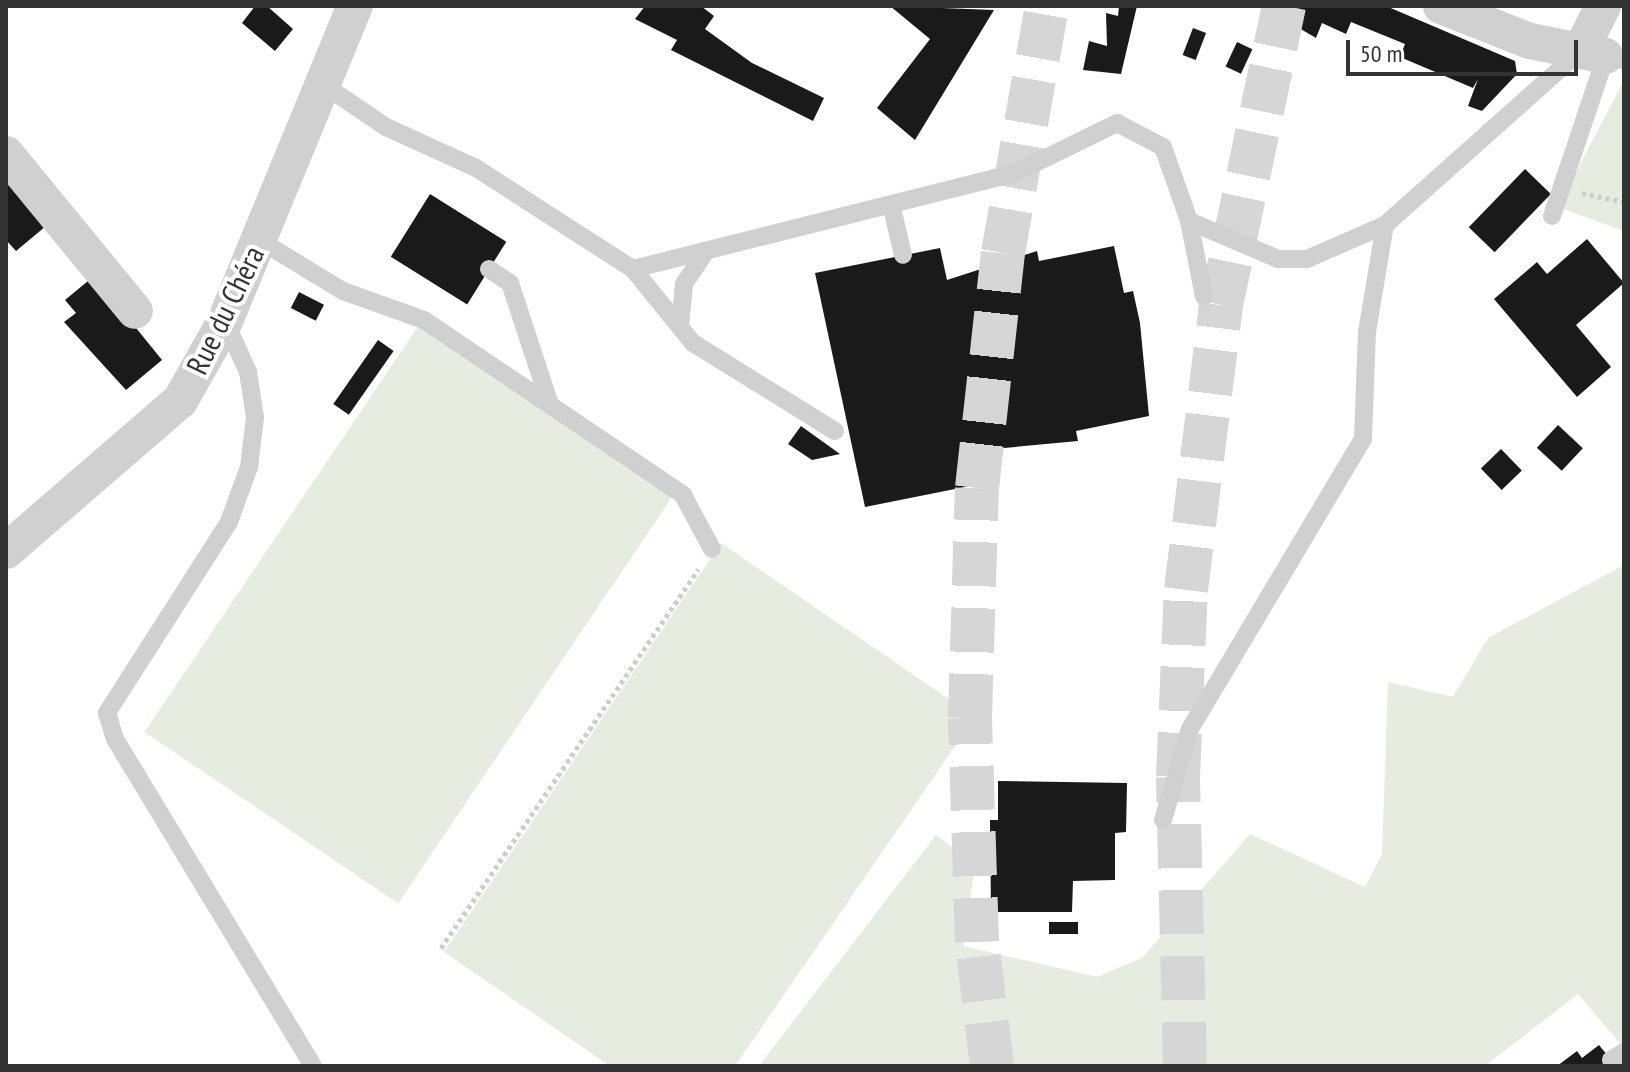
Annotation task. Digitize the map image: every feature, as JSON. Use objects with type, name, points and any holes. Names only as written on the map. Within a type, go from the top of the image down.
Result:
[{"type":"street","name":"Rue du Chéra","points":[[6,551],[180,401],[225,321],[355,6]]},
{"type":"street","points":[[1441,6],[1530,41],[1604,55],[1603,6]]},
{"type":"street","points":[[6,154],[135,311]]},
{"type":"lane","points":[[1552,216],[1604,55]]},
{"type":"lane","points":[[1189,221],[1278,259],[1333,253],[1385,225],[1604,55]]},
{"type":"lane","points":[[321,83],[386,127],[476,168],[633,269],[693,343],[835,431]]},
{"type":"lane","points":[[633,269],[892,208],[1015,173],[1117,123],[1163,147],[1176,167],[1204,297]]},
{"type":"lane","points":[[892,208],[903,255]]},
{"type":"lane","points":[[1163,820],[1190,729],[1363,439],[1367,332],[1385,225]]},
{"type":"lane","points":[[259,240],[343,291],[424,320],[683,495],[712,549]]},
{"type":"lane","points":[[680,327],[684,284],[706,251]]},
{"type":"lane","points":[[489,269],[510,283],[550,405]]},
{"type":"lane","points":[[225,321],[248,372],[255,417],[249,467],[229,522],[107,713],[115,739],[313,1066]]},
{"type":"path","points":[[1562,189],[1624,202]]},
{"type":"path","points":[[441,948],[712,549]]},
{"type":"shaded area","points":[[1624,80],[1624,231],[1558,207]]},
{"type":"shaded area","points":[[419,325],[673,496],[398,903],[144,732]]},
{"type":"shaded area","points":[[721,543],[975,717],[735,1066],[610,1066],[444,952]]},
{"type":"shaded area","points":[[1624,565],[1624,1048],[1578,994],[1485,1066],[759,1066],[936,835],[975,865],[963,946],[1097,977],[1142,958],[1250,834],[1365,887],[1382,854],[1388,682],[1453,697],[1488,638]]},
{"type":"building","points":[[255,6],[267,6],[293,29],[275,51],[242,23]]},
{"type":"building","points":[[645,6],[701,6],[714,16],[705,29],[752,63],[824,98],[813,121],[671,50],[677,40],[635,19]]},
{"type":"building","points":[[890,6],[994,10],[915,140],[877,108],[930,39]]},
{"type":"building","points":[[1119,6],[1137,6],[1121,74],[1083,70],[1089,41],[1107,46],[1106,13],[1118,16]]},
{"type":"building","points":[[1278,6],[1386,6],[1515,61],[1517,74],[1482,111],[1468,106],[1478,79],[1473,88],[1400,57],[1405,44],[1351,22],[1346,34],[1322,23],[1316,38],[1287,21],[1290,11]]},
{"type":"building","points":[[1193,28],[1206,33],[1196,60],[1183,55]]},
{"type":"building","points":[[1237,42],[1252,49],[1241,74],[1226,66]]},
{"type":"building","points":[[1525,169],[1551,194],[1495,252],[1469,227]]},
{"type":"building","points":[[6,179],[46,226],[16,251],[6,240]]},
{"type":"building","points":[[430,194],[506,242],[467,304],[391,257]]},
{"type":"building","points":[[1587,239],[1624,283],[1576,325],[1611,367],[1577,397],[1494,299],[1537,262],[1547,274]]},
{"type":"building","points":[[1114,246],[1124,293],[1133,291],[1140,323],[1149,416],[1076,431],[1078,441],[983,450],[990,482],[865,507],[815,273],[940,248],[947,280],[1037,251],[1039,261]]},
{"type":"building","points":[[94,276],[162,360],[126,390],[64,322],[76,313],[65,300]]},
{"type":"building","points":[[299,292],[324,305],[316,321],[291,308]]},
{"type":"building","points":[[378,340],[394,351],[349,415],[333,404]]},
{"type":"building","points":[[1558,425],[1583,448],[1562,471],[1537,448]]},
{"type":"building","points":[[801,426],[840,454],[812,460],[788,444]]},
{"type":"building","points":[[1501,449],[1522,471],[1502,490],[1481,468]]},
{"type":"building","points":[[998,781],[1127,783],[1126,832],[1115,833],[1115,880],[1073,881],[1072,912],[991,912],[990,820],[998,820]]},
{"type":"building","points":[[1049,922],[1078,922],[1078,934],[1049,934]]},
{"type":"building","points":[[1599,1045],[1616,1066],[1557,1066],[1577,1051],[1582,1058]]},
{"type":"tunnel","points":[[992,1066],[977,942],[970,718],[977,488],[1003,253],[1047,6]]},
{"type":"tunnel","points":[[1185,1066],[1178,777],[1186,590],[1221,305],[1284,6]]}]
